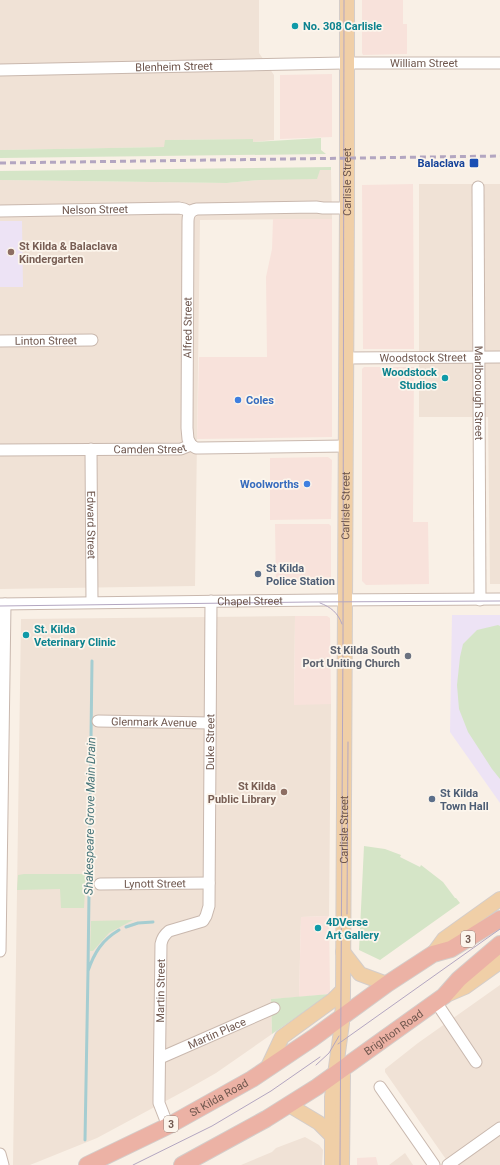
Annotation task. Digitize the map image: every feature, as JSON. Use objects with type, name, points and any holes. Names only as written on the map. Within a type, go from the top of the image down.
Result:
[{"type":"highway","name":"3","points":[[342,1015],[433,954],[451,949],[495,916]]},
{"type":"highway","name":"Brighton Road","points":[[339,1072],[440,999],[459,979],[498,952]]},
{"type":"highway","name":"St Kilda Road","points":[[87,1165],[168,1126],[222,1097],[267,1070],[342,1015]]},
{"type":"highway","name":"3","points":[[182,1165],[266,1119],[339,1072]]},
{"type":"main road","name":"Carlisle Street","points":[[342,1165],[339,1072],[343,990],[346,600],[348,208],[347,0]]},
{"type":"main road","points":[[495,916],[500,899]]},
{"type":"main road","points":[[343,952],[360,974],[387,984]]},
{"type":"main road","points":[[267,1070],[282,1037],[333,1000],[343,990]]},
{"type":"main road","name":"Carlisle Street","points":[[332,1165],[332,1097],[339,1072]]},
{"type":"main road","points":[[289,1105],[319,1123],[332,1136]]},
{"type":"street","name":"William Street","points":[[347,64],[500,63]]},
{"type":"street","name":"Blenheim Street","points":[[0,70],[347,64]]},
{"type":"street","name":"Marlborough Street","points":[[478,187],[480,600]]},
{"type":"street","name":"Nelson Street","points":[[0,211],[179,208],[191,212],[197,209],[316,207],[348,208]]},
{"type":"street","name":"Alfred Street","points":[[191,212],[188,225],[188,439],[191,445]]},
{"type":"street","name":"Linton Street","points":[[0,341],[92,340]]},
{"type":"street","name":"Woodstock Street","points":[[347,358],[500,358]]},
{"type":"street","name":"Camden Street","points":[[0,450],[181,449],[191,445],[196,448],[346,446]]},
{"type":"street","name":"Edward Street","points":[[91,449],[92,602]]},
{"type":"street","name":"Chapel Street","points":[[2,604],[500,599]]},
{"type":"street","name":"Duke Street","points":[[209,883],[211,601]]},
{"type":"street","points":[[0,951],[2,604]]},
{"type":"street","name":"Glenmark Avenue","points":[[98,721],[210,723]]},
{"type":"street","name":"Lynott Street","points":[[100,884],[209,883]]},
{"type":"street","name":"Martin Street","points":[[168,1126],[159,1103],[162,938],[165,934],[174,929],[203,921],[209,906],[209,883]]},
{"type":"street","points":[[440,999],[476,1062]]},
{"type":"street","name":"Martin Place","points":[[160,1058],[274,1008]]},
{"type":"street","points":[[380,1087],[434,1165]]},
{"type":"street","points":[[448,1165],[500,1128]]},
{"type":"street","points":[[0,1154],[3,1165]]},
{"type":"shaded area","points":[[0,0],[259,0],[259,53],[274,75],[274,140],[253,142],[253,139],[166,140],[165,147],[0,150]]},
{"type":"shaded area","points":[[362,0],[403,0],[403,24],[407,24],[407,54],[363,55]]},
{"type":"shaded area","points":[[332,74],[332,137],[280,139],[280,75]]},
{"type":"shaded area","points":[[320,170],[331,170],[332,219],[200,220],[195,586],[0,589],[0,180],[227,183],[260,180]]},
{"type":"shaded area","points":[[413,184],[414,349],[363,349],[362,185]]},
{"type":"shaded area","points":[[419,184],[500,184],[500,584],[490,584],[488,417],[419,417]]},
{"type":"shaded area","points":[[273,219],[332,219],[332,437],[197,439],[199,357],[267,357],[266,277],[272,249]]},
{"type":"shaded area","name":"St Kilda & Balaclava Kindergarten","points":[[0,221],[22,221],[23,287],[0,287]]},
{"type":"shaded area","points":[[364,367],[414,367],[413,522],[428,522],[429,584],[366,585],[362,581],[362,369]]},
{"type":"shaded area","points":[[328,457],[332,460],[331,519],[270,520],[270,458]]},
{"type":"shaded area","points":[[275,524],[329,524],[331,526],[331,582],[328,585],[276,585]]},
{"type":"shaded area","points":[[452,615],[500,615],[500,803],[450,732]]},
{"type":"shaded area","points":[[295,616],[294,704],[331,704],[329,916],[301,917],[299,997],[271,999],[272,1034],[216,1073],[97,1138],[30,1165],[13,1165],[21,619]]},
{"type":"shaded area","points":[[295,616],[327,616],[330,618],[331,704],[294,705]]},
{"type":"shaded area","points":[[329,916],[330,994],[299,997],[301,917]]},
{"type":"shaded area","points":[[500,985],[500,1165],[450,1165],[385,1072],[385,1069],[418,1043]]},
{"type":"shaded area","points":[[305,1137],[319,1145],[323,1150],[322,1165],[241,1165],[272,1152],[276,1148]]},
{"type":"shaded area","points":[[405,1153],[413,1165],[389,1165]]},
{"type":"shaded area","points":[[376,1157],[378,1165],[357,1165],[357,1158]]},
{"type":"green space","points":[[321,138],[321,150],[326,154],[0,158],[0,150],[164,147],[165,140],[253,139],[253,142]]},
{"type":"green space","points":[[331,167],[331,170],[320,170],[317,179],[260,180],[227,183],[0,180],[0,171]]},
{"type":"green space","points":[[498,625],[500,626],[500,779],[468,732],[459,709],[457,685],[463,644],[477,630]]},
{"type":"green space","points":[[364,846],[385,849],[401,855],[400,857],[420,867],[421,865],[443,882],[460,903],[380,960],[359,950]]},
{"type":"green space","points":[[86,874],[84,908],[61,908],[60,889],[17,890],[18,875]]},
{"type":"green space","points":[[133,920],[109,933],[93,951],[90,951],[91,921]]},
{"type":"green space","points":[[330,994],[272,1034],[271,999]]},
{"type":"waterway","name":"Shakespeare Grove Main Drain","points":[[88,971],[92,661]]},
{"type":"waterway","points":[[126,927],[138,923],[153,922]]},
{"type":"waterway","name":"Shakespeare Grove Main Drain","points":[[85,1140],[88,971],[99,948],[108,938],[119,930]]},
{"type":"tram line","points":[[340,1165],[343,641],[344,0]]},
{"type":"tram line","points":[[0,606],[500,601]]},
{"type":"tram line","points":[[320,603],[328,606],[334,611],[342,624]]},
{"type":"tram line","points":[[347,914],[348,742]]},
{"type":"tram line","points":[[338,1044],[500,929]]},
{"type":"tram line","points":[[316,1065],[329,1053],[339,1036]]},
{"type":"tram line","points":[[133,1165],[212,1126],[271,1091],[320,1057]]},
{"type":"railway","points":[[0,163],[500,156]]},
{"type":"place","name":"No. 308 Carlisle","points":[[295,26]]},
{"type":"place","name":"Balaclava","points":[[474,163]]},
{"type":"place","name":"St Kilda & Balaclava Kindergarten","points":[[11,252]]},
{"type":"place","name":"Woodstock Studios","points":[[445,378]]},
{"type":"place","name":"Coles","points":[[238,400]]},
{"type":"place","name":"Woolworths","points":[[307,484]]},
{"type":"place","name":"St Kilda Police Station","points":[[258,574]]},
{"type":"place","name":"St. Kilda Veterinary Clinic","points":[[26,635]]},
{"type":"place","name":"St Kilda South Port Uniting Church","points":[[408,656]]},
{"type":"place","name":"St Kilda Public Library","points":[[284,792]]},
{"type":"place","name":"St Kilda Town Hall","points":[[432,799]]},
{"type":"place","name":"4DVerse Art Gallery","points":[[318,928]]}]
